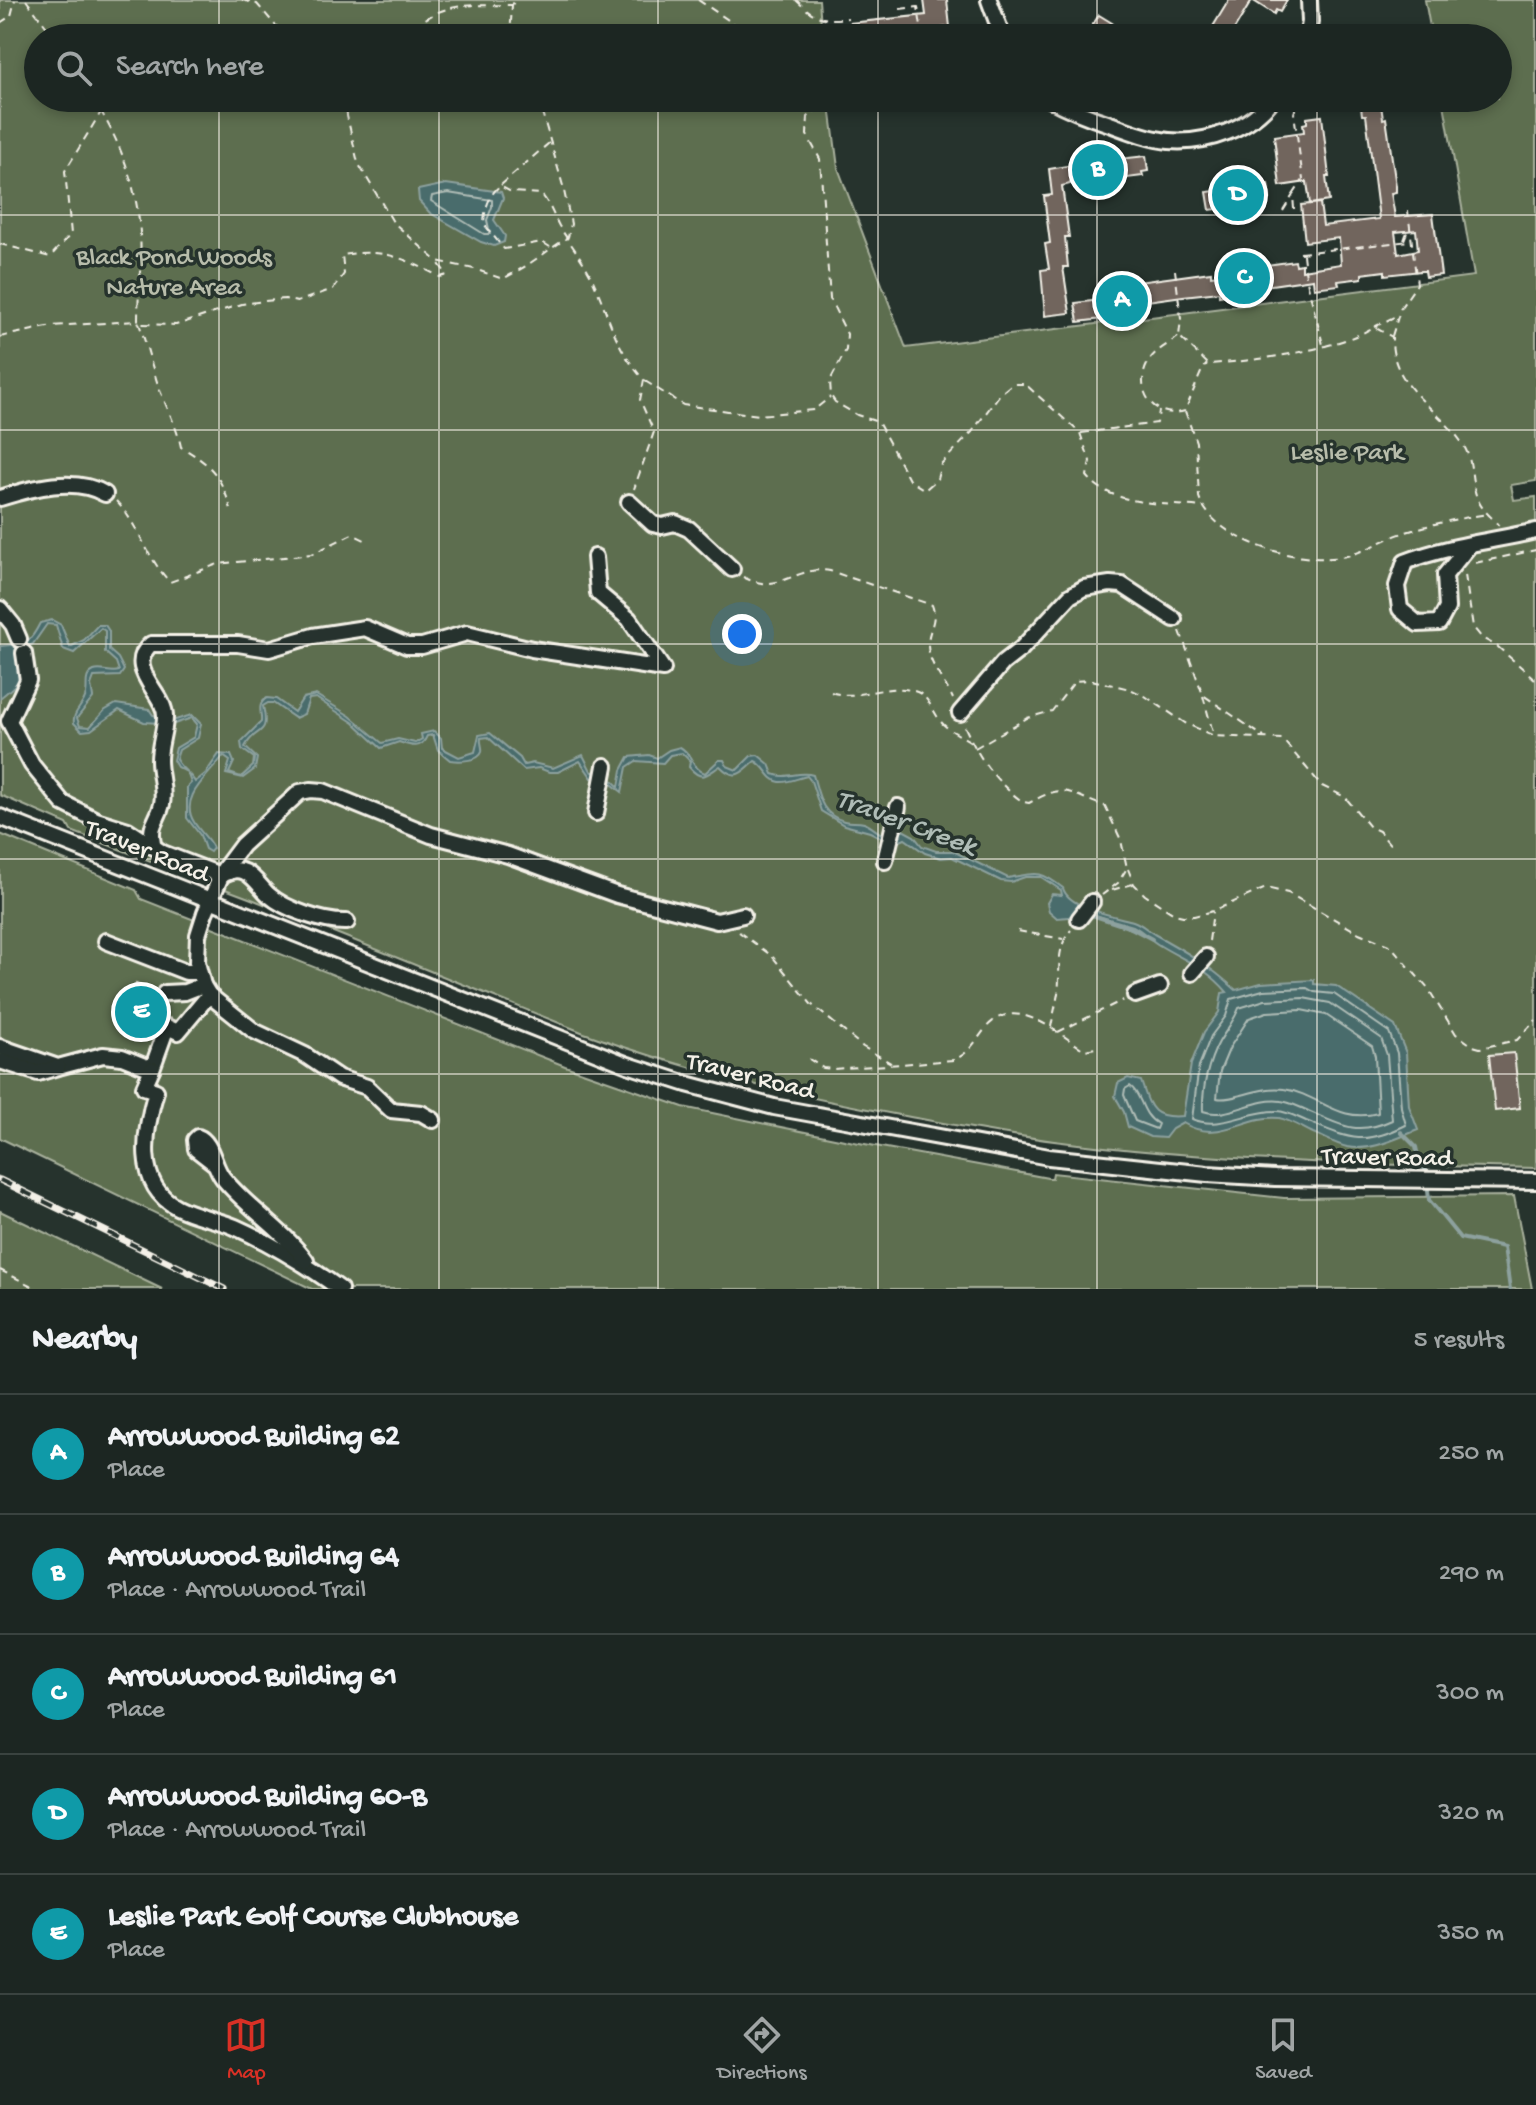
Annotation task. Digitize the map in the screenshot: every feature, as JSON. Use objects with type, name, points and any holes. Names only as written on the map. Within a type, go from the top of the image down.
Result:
[{"type":"street","points":[[989,0],[998,24]]},
{"type":"street","points":[[1309,0],[1309,24]]},
{"type":"street","points":[[1076,112],[1145,136],[1183,141],[1212,137],[1241,126],[1260,112]]},
{"type":"street","points":[[0,498],[53,485],[91,485],[105,494]]},
{"type":"street","points":[[629,502],[653,524],[662,526],[675,523],[695,534],[732,569]]},
{"type":"street","points":[[1468,547],[1445,575],[1447,608],[1439,623],[1418,624],[1400,609],[1397,586],[1405,562],[1437,549],[1468,547],[1536,531]]},
{"type":"street","points":[[153,844],[151,823],[162,804],[159,761],[164,725],[163,705],[144,675],[142,662],[151,644],[238,644],[269,649],[313,636],[365,628],[407,646],[422,646],[467,633],[532,649],[663,669],[629,619],[598,593],[595,557]]},
{"type":"street","points":[[960,713],[1003,663],[1021,649],[1070,596],[1084,588],[1122,585],[1174,619]]},
{"type":"street","points":[[0,609],[13,625],[28,680],[9,721],[32,765],[63,803],[96,820],[128,830],[163,853],[215,873],[220,878]]},
{"type":"street","points":[[596,813],[605,766]]},
{"type":"street","points":[[340,1289],[309,1265],[232,1225],[176,1207],[153,1183],[145,1146],[156,1091],[144,1087],[167,1027],[178,1032],[204,984],[198,935],[220,878],[234,853],[263,825],[300,792],[317,790],[431,835],[508,855],[617,895],[705,919],[722,920],[743,915]]},
{"type":"street","points":[[885,861],[898,807]]},
{"type":"street","name":"Traver Road","points":[[0,817],[628,1065],[774,1107],[1049,1157],[1128,1167],[1262,1177],[1536,1181]]},
{"type":"street","points":[[128,830],[151,823]]},
{"type":"street","points":[[220,878],[228,871],[241,871],[249,874],[271,897],[292,908],[334,923],[347,922]]},
{"type":"street","points":[[1079,919],[1092,902]]},
{"type":"street","points":[[106,941],[186,972],[204,984],[254,1031],[305,1055],[339,1078],[367,1087],[391,1110],[421,1113],[433,1120]]},
{"type":"street","points":[[1192,973],[1206,957]]},
{"type":"street","points":[[165,993],[178,993],[204,984]]},
{"type":"street","points":[[1135,995],[1160,986]]},
{"type":"street","points":[[0,1047],[58,1067]]},
{"type":"street","points":[[0,1061],[38,1073],[103,1055],[122,1057],[152,1069]]},
{"type":"street","points":[[214,1163],[219,1174],[239,1197],[274,1225],[309,1265]]},
{"type":"path","points":[[0,23],[11,16],[15,0]]},
{"type":"path","points":[[26,0],[44,24]]},
{"type":"path","points":[[242,0],[257,4],[274,24]]},
{"type":"path","points":[[511,24],[515,0]]},
{"type":"path","points":[[698,0],[734,24]]},
{"type":"path","points":[[796,0],[810,13],[827,20],[848,18]]},
{"type":"path","points":[[416,24],[448,4],[512,5]]},
{"type":"path","points":[[900,9],[918,7],[921,24]]},
{"type":"path","points":[[0,244],[50,257],[71,234],[65,171],[100,112]]},
{"type":"path","points":[[101,112],[131,175],[137,202],[140,235],[138,321],[155,377],[176,422],[181,447],[209,464],[223,483],[231,509]]},
{"type":"path","points":[[0,337],[52,326],[138,321],[142,324],[176,325],[242,304],[285,299],[297,302],[333,289],[344,274],[342,255],[370,251],[396,256],[440,277],[447,275],[437,261],[393,222],[358,163],[347,112]]},
{"type":"path","points":[[437,261],[503,279],[568,237],[571,224],[563,186],[541,112]]},
{"type":"path","points":[[813,112],[808,117],[807,135],[820,159],[830,299],[847,334],[846,350],[830,381],[831,396]]},
{"type":"path","points":[[1283,211],[1303,180],[1294,112]]},
{"type":"path","points":[[549,143],[498,187],[488,202],[484,224],[504,249],[542,242],[550,247]]},
{"type":"path","points":[[498,187],[511,192],[541,194],[549,203],[555,220],[589,273],[622,352],[644,380],[683,405],[759,415],[814,410],[831,396]]},
{"type":"path","points":[[1293,195],[1294,209]]},
{"type":"path","points":[[1408,211],[1417,284],[1397,316],[1392,337],[1398,369],[1408,388],[1449,426],[1469,455],[1478,502],[1506,538],[1512,556]]},
{"type":"path","points":[[1402,242],[1410,226]]},
{"type":"path","points":[[1323,346],[1310,302],[1301,253],[1411,241]]},
{"type":"path","points":[[1175,270],[1181,319],[1179,336],[1150,358],[1143,373],[1149,401],[1159,411],[1171,414],[1185,411]]},
{"type":"path","points":[[1397,316],[1346,340],[1323,346],[1208,364],[1202,370],[1185,411],[1194,430],[1199,497],[1203,507],[1215,522],[1241,540],[1268,549],[1320,557],[1347,556],[1410,531],[1489,514]]},
{"type":"path","points":[[1374,327],[1392,337]]},
{"type":"path","points":[[1179,336],[1208,364]]},
{"type":"path","points":[[629,502],[654,432],[640,400],[644,380]]},
{"type":"path","points":[[831,396],[857,415],[878,422],[909,480],[925,490],[937,479],[941,464],[972,432],[1000,394],[1012,384],[1025,384],[1080,433],[1090,461],[1087,476],[1094,484],[1127,499],[1203,507]]},
{"type":"path","points":[[1080,433],[1157,423],[1159,411]]},
{"type":"path","points":[[1462,459],[1469,455]]},
{"type":"path","points":[[105,494],[118,502],[160,572],[170,582],[218,564],[312,554],[352,534],[367,541]]},
{"type":"path","points":[[1471,564],[1536,550]]},
{"type":"path","points":[[1465,568],[1473,627],[1482,638],[1498,647],[1536,680]]},
{"type":"path","points":[[1174,619],[1203,695],[1214,736]]},
{"type":"path","points":[[974,749],[1027,718],[1052,711],[1075,681],[1091,680],[1130,689],[1185,723],[1214,736],[1282,739],[1322,786],[1345,797],[1392,847]]},
{"type":"path","points":[[831,692],[848,696],[883,688],[914,690],[924,695],[935,715],[945,725],[972,742]]},
{"type":"path","points":[[1203,695],[1266,738]]},
{"type":"path","points":[[1127,868],[1134,884],[1145,895],[1174,914],[1194,916],[1266,888],[1277,889],[1359,933],[1391,946],[1429,990],[1456,1034],[1473,1046],[1480,1048],[1517,1040],[1536,1020]]},
{"type":"path","points":[[1111,891],[1134,884]]},
{"type":"path","points":[[1206,957],[1213,911]]},
{"type":"path","points":[[1051,1027],[1063,939],[1079,919]]},
{"type":"path","points":[[722,920],[772,956],[805,997],[831,1020],[863,1047],[891,1063]]},
{"type":"path","points":[[1018,931],[1063,939]]},
{"type":"path","points":[[1058,1032],[1135,995]]},
{"type":"path","points":[[809,1059],[823,1068],[833,1069],[959,1058],[999,1015],[1022,1015],[1051,1027],[1085,1050],[1096,1048]]},
{"type":"path","points":[[0,1270],[38,1289]]},
{"type":"green space","points":[[0,0],[819,0],[821,24],[24,24],[24,112],[831,112],[838,168],[906,348],[1474,276],[1445,112],[1512,112],[1512,24],[1429,24],[1425,0],[1536,0],[1536,481],[1511,485],[1514,500],[1536,497],[1536,1168],[1295,1161],[1114,1148],[899,1115],[740,1081],[584,1033],[249,898],[71,831],[67,824],[0,795]]},
{"type":"green space","points":[[0,834],[136,890],[141,899],[565,1066],[683,1107],[1048,1178],[1052,1178],[1053,1173],[1284,1198],[1514,1196],[1532,1289],[312,1289],[0,1138]]},
{"type":"green space","points":[[0,1211],[162,1289],[0,1289]]},
{"type":"water","points":[[446,184],[501,192],[503,198],[494,220],[505,236],[504,242],[494,246],[481,242],[430,213],[419,201],[418,190]]},
{"type":"water","points":[[52,620],[61,625],[70,647],[84,640],[98,625],[105,625],[109,631],[109,650],[124,670],[120,676],[94,677],[91,685],[93,698],[77,718],[80,726],[90,727],[104,711],[116,704],[149,709],[153,715],[172,721],[192,715],[201,724],[198,738],[179,750],[176,759],[186,772],[177,767],[173,760],[176,748],[194,737],[197,724],[192,718],[174,724],[144,722],[119,710],[91,730],[82,731],[74,723],[85,698],[88,676],[97,670],[119,671],[116,662],[105,652],[105,631],[101,628],[74,653],[63,649],[56,625],[47,624],[33,644],[18,651],[19,679],[0,698],[0,646],[29,640],[40,623]]},
{"type":"water","points":[[316,695],[350,716],[382,743],[398,739],[415,743],[422,739],[421,734],[434,731],[441,738],[442,748],[459,757],[475,752],[479,735],[490,733],[524,765],[533,763],[553,768],[583,755],[591,771],[612,780],[619,787],[622,770],[629,757],[649,755],[657,758],[680,747],[705,773],[719,760],[724,760],[727,766],[737,770],[751,756],[758,755],[769,764],[773,774],[813,775],[825,809],[836,818],[864,823],[888,837],[893,837],[901,829],[914,836],[922,846],[936,851],[953,851],[1008,878],[1042,875],[1083,906],[1139,924],[1196,959],[1236,990],[1261,983],[1314,980],[1314,984],[1336,986],[1395,1026],[1406,1053],[1409,1106],[1418,1130],[1383,1143],[1356,1148],[1338,1144],[1279,1118],[1208,1131],[1183,1123],[1172,1129],[1165,1138],[1150,1137],[1128,1127],[1115,1096],[1118,1083],[1128,1078],[1141,1081],[1150,1104],[1158,1113],[1183,1116],[1191,1064],[1204,1032],[1219,1012],[1222,993],[1227,992],[1219,983],[1133,926],[1078,910],[1069,917],[1057,918],[1049,911],[1047,903],[1052,894],[1062,895],[1061,890],[1041,877],[1001,881],[952,857],[941,858],[925,853],[905,839],[894,844],[870,832],[844,825],[821,811],[807,776],[786,782],[776,781],[755,761],[739,774],[731,774],[720,766],[701,776],[693,772],[689,767],[690,761],[682,753],[670,755],[663,763],[636,761],[627,767],[622,792],[609,782],[592,778],[580,761],[558,772],[539,768],[524,770],[488,737],[481,738],[482,752],[477,758],[450,760],[438,750],[433,735],[427,736],[419,745],[399,742],[381,748],[354,723],[316,698],[309,699],[304,714],[295,718],[273,703],[268,703],[263,706],[263,728],[245,747],[257,758],[255,769],[243,778],[226,774],[230,761],[223,756],[193,795],[190,813],[213,848],[210,852],[205,849],[200,835],[187,818],[187,787],[191,783],[187,772],[195,782],[219,754],[231,755],[234,762],[229,773],[241,777],[253,766],[254,758],[242,749],[241,742],[261,722],[261,706],[264,701],[267,698],[276,699],[294,712],[303,698]]},
{"type":"building","points":[[924,0],[947,0],[950,24],[850,24],[850,23],[926,15]]},
{"type":"building","points":[[1229,0],[1252,0],[1237,24],[1214,24]]},
{"type":"building","points":[[1252,0],[1287,0],[1280,12],[1276,10],[1274,14]]},
{"type":"building","points":[[1099,15],[1112,23],[1111,24],[1093,24]]},
{"type":"building","points":[[1362,112],[1382,112],[1383,119],[1386,118],[1396,186],[1396,192],[1391,193],[1395,217],[1433,214],[1441,275],[1426,277],[1425,271],[1421,271],[1385,275],[1385,271],[1338,281],[1339,285],[1314,288],[1313,279],[1243,289],[1244,292],[1219,296],[1219,292],[1125,304],[1125,307],[1102,311],[1102,319],[1078,322],[1075,303],[1100,300],[1099,290],[1123,287],[1123,284],[1211,272],[1211,276],[1246,272],[1246,269],[1259,266],[1295,261],[1296,265],[1302,264],[1302,270],[1341,264],[1339,238],[1305,242],[1301,205],[1320,203],[1323,226],[1379,219],[1366,115]],"holes":[[[1416,230],[1418,250],[1398,254],[1395,232]]]},
{"type":"building","points":[[1322,116],[1329,201],[1310,204],[1307,182],[1280,186],[1274,136],[1304,132],[1303,124],[1307,123],[1307,118]]},
{"type":"building","points":[[1109,156],[1110,160],[1146,156],[1148,171],[1142,172],[1143,176],[1112,180],[1111,176],[1062,186],[1069,237],[1065,237],[1068,267],[1063,267],[1070,313],[1045,316],[1041,270],[1049,269],[1045,244],[1050,243],[1044,196],[1052,195],[1049,169],[1073,165],[1072,161]]},
{"type":"building","points":[[1268,184],[1270,199],[1264,199],[1265,203],[1210,210],[1207,192]]},
{"type":"building","points":[[136,984],[155,991],[160,1001],[146,1040],[118,1030]]},
{"type":"building","points":[[1514,1053],[1520,1108],[1495,1111],[1489,1055]]},
{"type":"waterway","name":"Traver Creek","points":[[1086,913],[1131,928],[1152,939]]},
{"type":"waterway","name":"Traver Creek","points":[[1401,1132],[1416,1147],[1419,1162],[1426,1170],[1429,1200],[1460,1238],[1504,1247],[1510,1289]]},
{"type":"railway","points":[[0,1180],[224,1289]]},
{"type":"place","name":"Arrowwood Building 64","points":[[1098,170]]},
{"type":"place","name":"Arrowwood Building 60-B","points":[[1238,195]]},
{"type":"place","name":"Arrowwood Building 61","points":[[1244,278]]},
{"type":"place","name":"Arrowwood Building 62","points":[[1122,301]]},
{"type":"place","name":"Leslie Park Golf Course Clubhouse","points":[[141,1012]]},
{"type":"park label","name":"Black Pond Woods Nature Area","points":[[174,270]]},
{"type":"park label","name":"Leslie Park","points":[[1347,450]]}]
